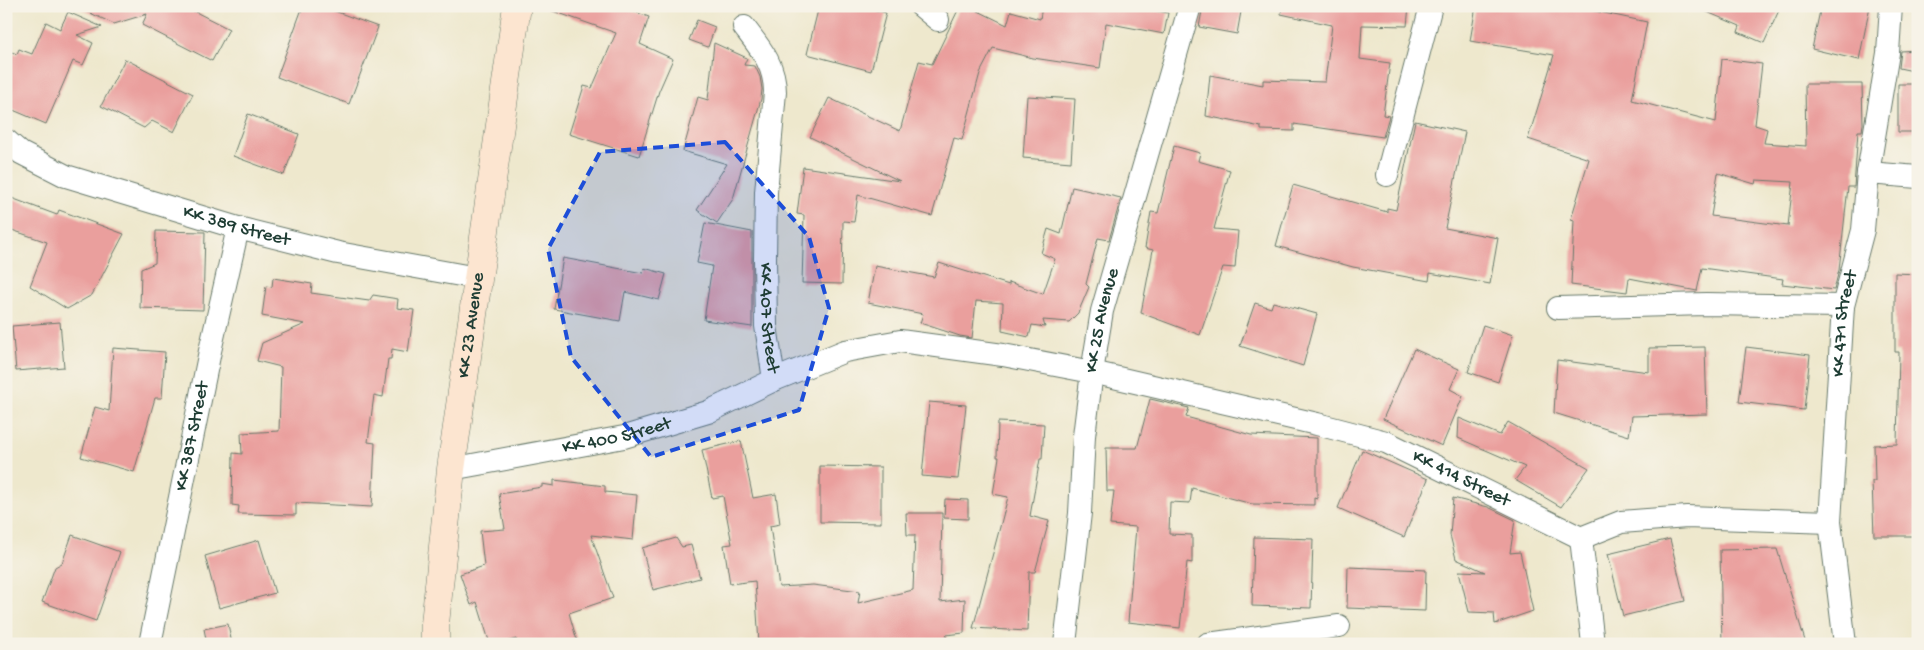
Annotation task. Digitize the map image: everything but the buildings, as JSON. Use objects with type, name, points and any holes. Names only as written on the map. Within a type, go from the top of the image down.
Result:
[{"type":"main road","name":"KK 23 Avenue","points":[[435,644],[435,624],[450,469],[517,6]]},
{"type":"street","name":"KK 25 Avenue","points":[[1065,644],[1080,513],[1084,436],[1102,311],[1190,6]]},
{"type":"street","points":[[1387,175],[1431,6]]},
{"type":"street","name":"KK 471 Street","points":[[1845,644],[1830,522],[1843,306],[1863,230],[1868,172],[1888,53],[1891,6]]},
{"type":"street","name":"KK 407 Street","points":[[744,27],[766,58],[775,77],[766,192],[765,259],[766,326],[774,380],[845,351],[900,341],[1003,355],[1092,372]]},
{"type":"street","name":"KK 389 Street","points":[[6,140],[21,153],[66,176],[238,228],[338,253],[477,278]]},
{"type":"street","points":[[1868,172],[1918,177]]},
{"type":"street","name":"KK 387 Street","points":[[150,644],[208,360],[238,228]]},
{"type":"street","points":[[1558,308],[1706,304],[1843,306]]},
{"type":"street","name":"KK 414 Street","points":[[1092,372],[1386,442],[1581,538]]},
{"type":"street","name":"KK 400 Street","points":[[450,469],[624,437],[708,412],[774,380]]},
{"type":"street","points":[[1593,644],[1581,538],[1621,522],[1687,516],[1830,522]]},
{"type":"street","points":[[1208,644],[1338,626]]},
{"type":"highlighted area","points":[[725,142],[809,237],[829,308],[799,410],[651,457],[571,357],[548,249],[600,152]]}]
